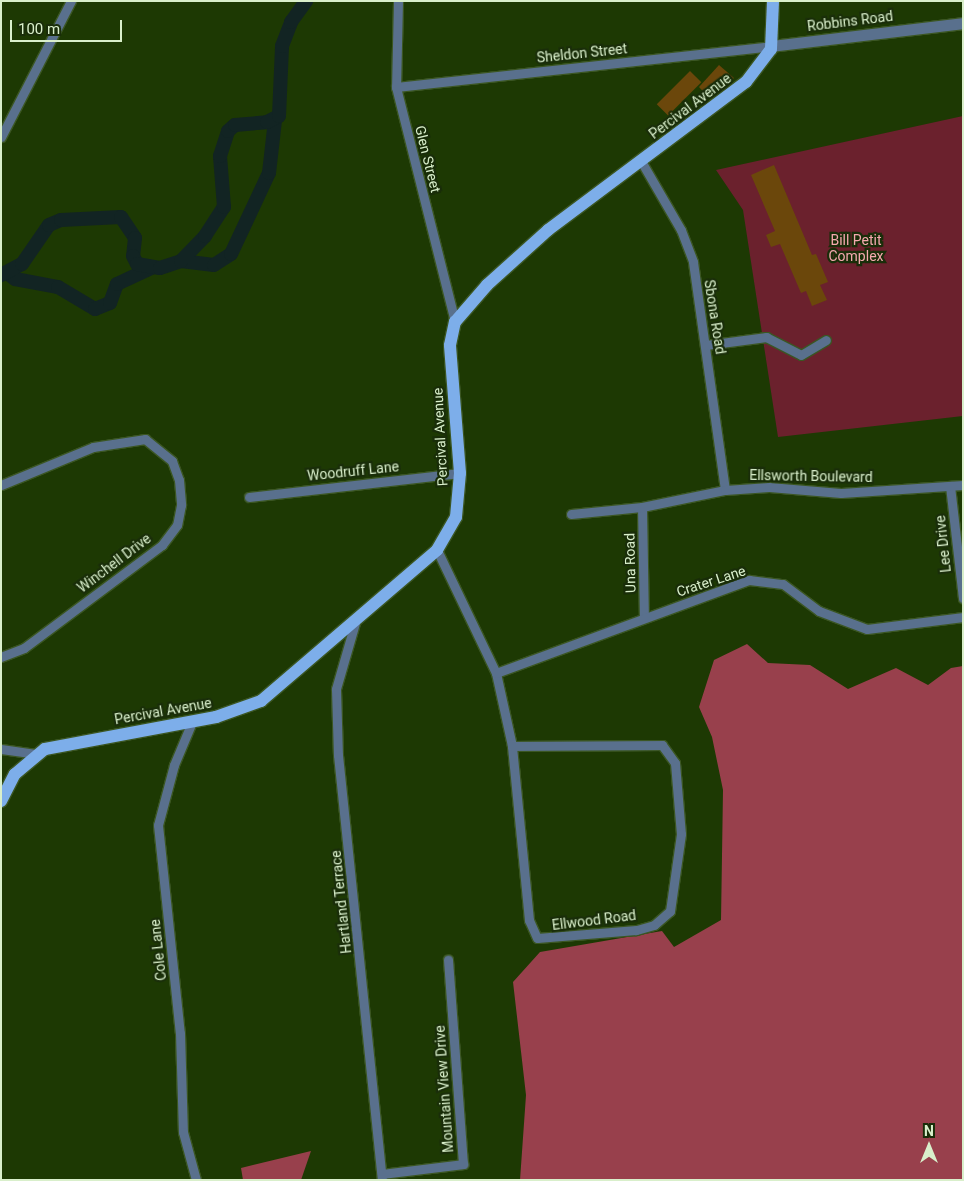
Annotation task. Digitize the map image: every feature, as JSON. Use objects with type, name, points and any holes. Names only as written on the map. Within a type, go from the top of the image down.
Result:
[{"type":"main road","name":"Percival Avenue","points":[[1,801],[15,774],[36,754],[81,740],[192,722],[240,710],[261,701],[355,623],[437,550],[456,516],[460,473],[450,345],[455,322],[487,285],[548,230],[733,94],[762,65],[771,46],[773,1]]},
{"type":"street","points":[[1,137],[71,1]]},
{"type":"street","name":"Glen Street","points":[[398,1],[396,87],[455,322]]},
{"type":"street","name":"Robbins Road","points":[[771,46],[963,23]]},
{"type":"street","name":"Sheldon Street","points":[[396,87],[771,46]]},
{"type":"street","name":"Sbona Road","points":[[641,161],[682,230],[692,262],[706,345],[725,490]]},
{"type":"street","points":[[706,345],[766,337],[801,356],[826,340]]},
{"type":"street","name":"Winchell Drive","points":[[1,485],[93,448],[145,439],[172,461],[179,480],[181,505],[177,525],[162,545],[24,648],[1,657]]},
{"type":"street","name":"Woodruff Lane","points":[[250,496],[460,473]]},
{"type":"street","name":"Ellsworth Boulevard","points":[[571,514],[642,506],[725,490],[768,487],[841,493],[963,485]]},
{"type":"street","name":"Lee Drive","points":[[950,486],[963,598]]},
{"type":"street","name":"Una Road","points":[[642,506],[644,618]]},
{"type":"street","name":"Ellwood Road","points":[[437,550],[496,673],[512,746],[529,920],[537,938],[636,930],[662,920],[670,911],[681,834],[675,763],[669,750],[654,744],[512,746]]},
{"type":"street","name":"Crater Lane","points":[[496,673],[750,580],[783,584],[818,612],[867,629],[963,617]]},
{"type":"street","name":"Hartland Terrace","points":[[355,623],[336,689],[338,755],[382,1177]]},
{"type":"street","name":"Cole Lane","points":[[192,722],[174,765],[158,825],[180,1033],[183,1132],[196,1180]]},
{"type":"street","points":[[1,749],[36,754]]},
{"type":"street","name":"Mountain View Drive","points":[[382,1177],[463,1164],[448,960]]},
{"type":"green space","name":"Bill Petit Complex","points":[[963,116],[963,416],[778,437],[743,210],[716,170]]},
{"type":"shaded area","points":[[747,644],[768,663],[810,665],[848,689],[896,668],[928,685],[951,668],[963,666],[963,1180],[520,1180],[526,1095],[513,982],[540,952],[662,931],[674,947],[721,920],[723,790],[712,737],[699,707],[714,660]]},
{"type":"shaded area","points":[[311,1151],[301,1180],[243,1180],[241,1168]]},
{"type":"building","points":[[719,65],[734,78],[709,98],[699,87]]},
{"type":"building","points":[[690,71],[701,82],[668,116],[657,104]]},
{"type":"building","points":[[774,165],[812,255],[816,254],[828,282],[820,285],[827,300],[812,306],[806,291],[801,293],[780,244],[771,247],[766,235],[775,231],[751,175]]},
{"type":"waterway","points":[[1,275],[22,264],[49,225],[61,220],[121,217],[135,238],[133,256],[137,264],[160,268],[181,261],[205,236],[224,207],[220,156],[228,131],[235,125],[267,122],[279,116],[282,46],[291,22],[306,1]]},
{"type":"waterway","points":[[181,261],[214,265],[231,254],[269,173],[275,120]]},
{"type":"waterway","points":[[7,273],[15,279],[58,287],[95,309],[110,303],[117,284],[152,268]]}]
